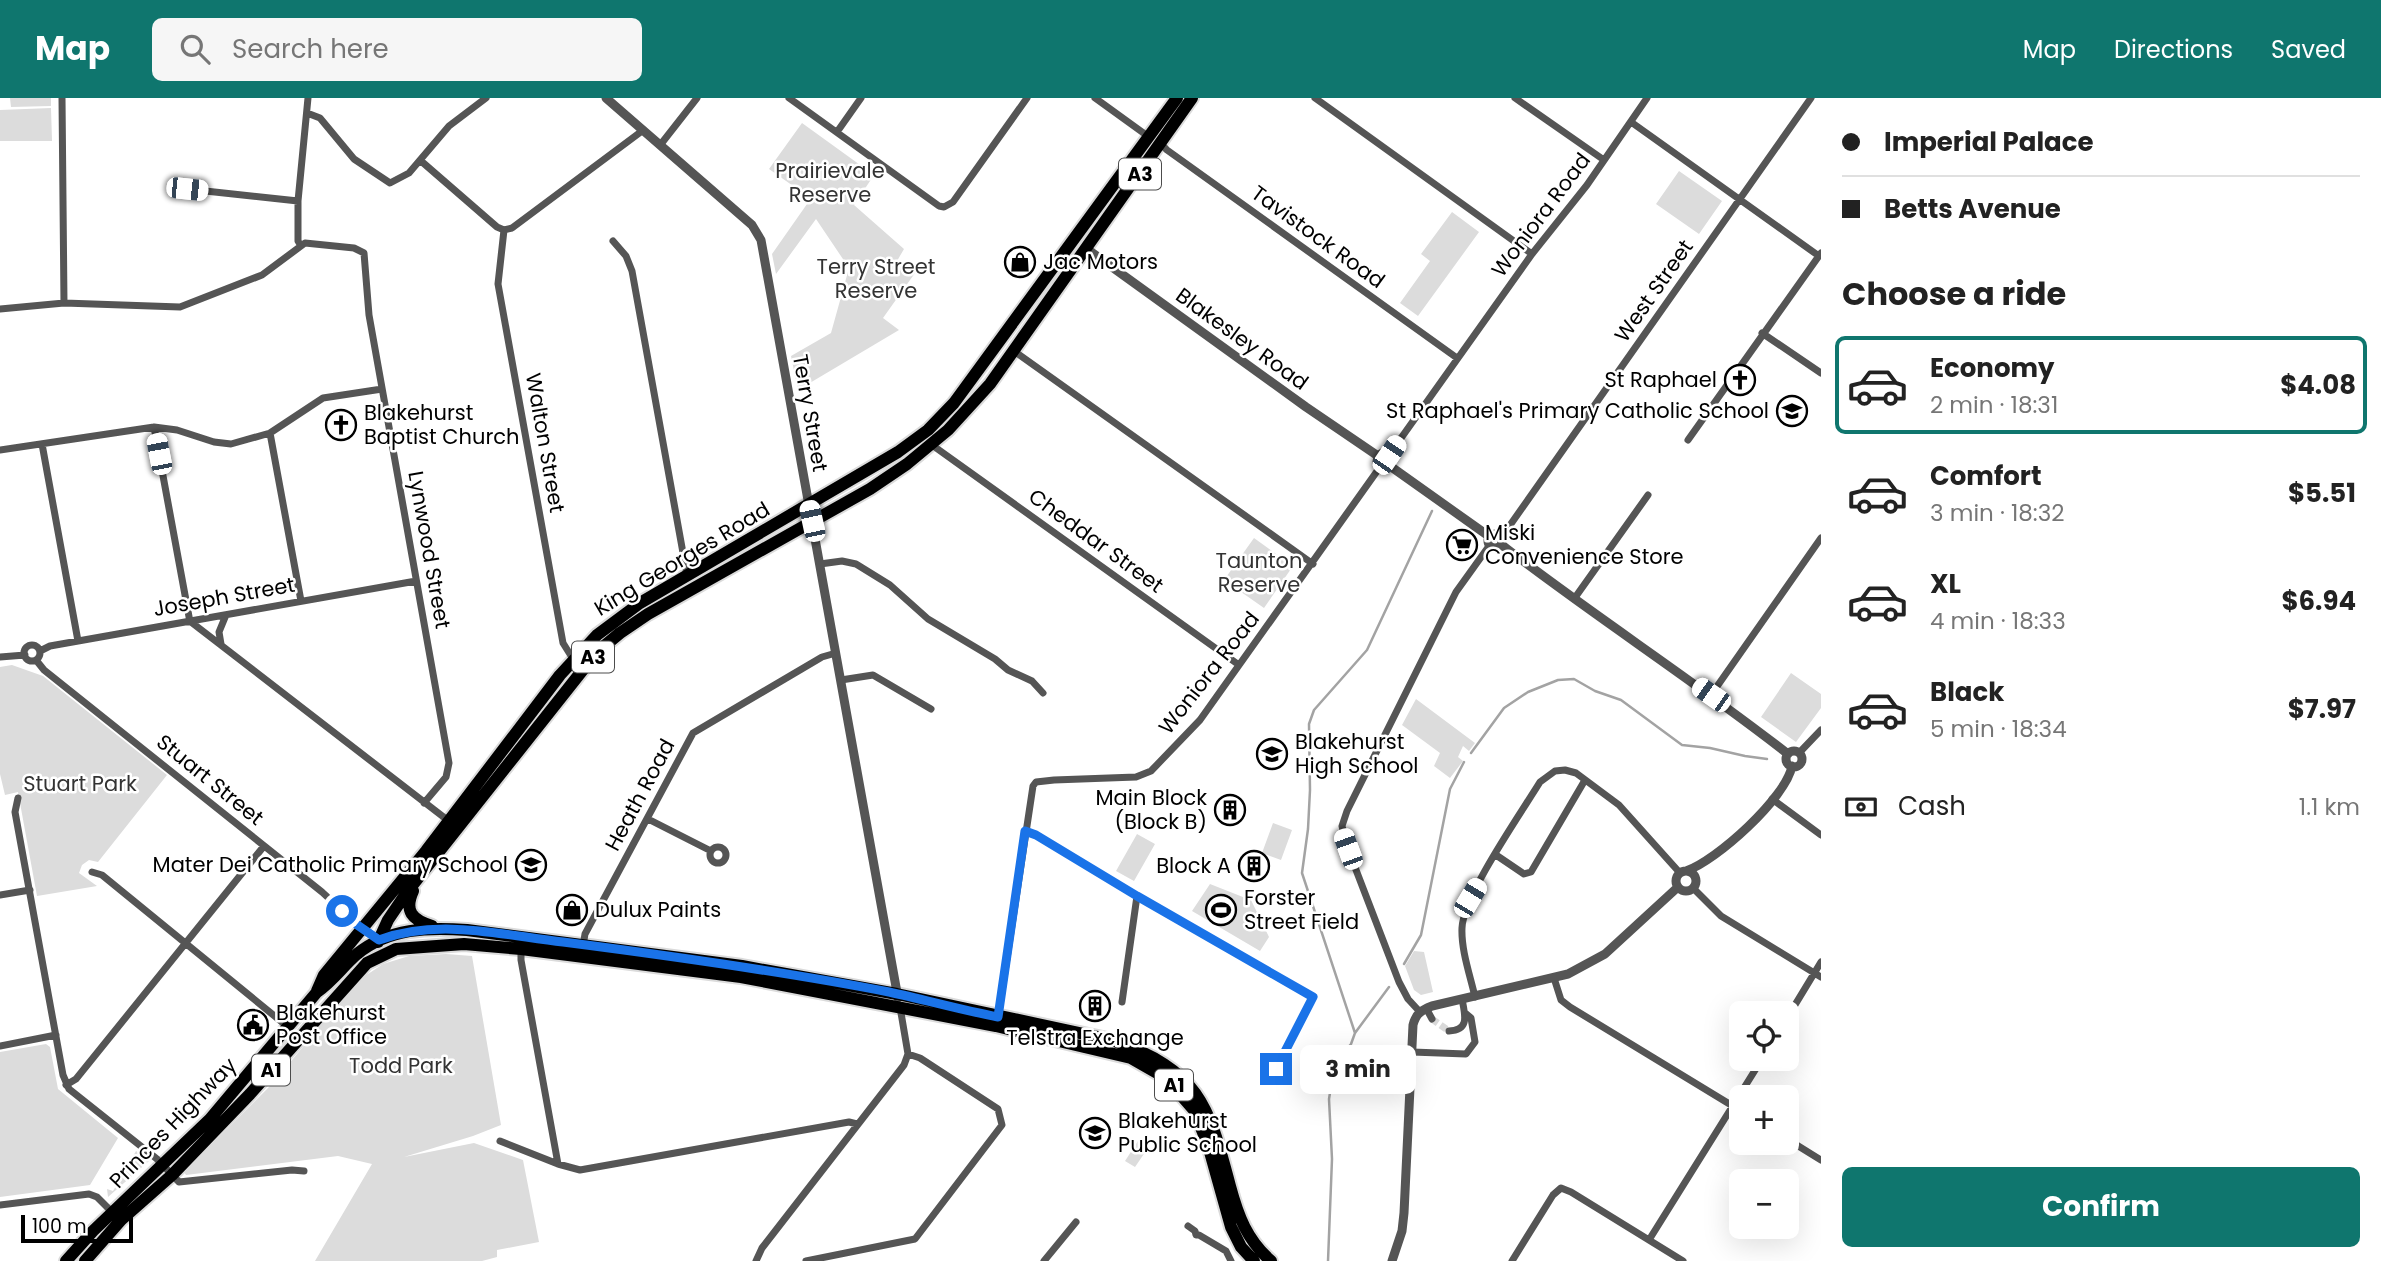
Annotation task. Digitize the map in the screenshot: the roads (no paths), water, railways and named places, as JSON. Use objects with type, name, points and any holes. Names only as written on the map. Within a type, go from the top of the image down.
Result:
[{"type":"highway","name":"King Georges Road","points":[[367,962],[388,920],[417,881],[591,659],[612,639],[648,614],[870,489],[932,444],[972,405],[1087,249],[1177,98]]},
{"type":"highway","name":"King Georges Road","points":[[317,992],[324,975],[426,851],[573,659],[626,612],[898,452],[928,430],[967,388],[1089,220],[1192,98]]},
{"type":"highway","points":[[1049,275],[1060,270],[1073,253],[1087,249],[1084,243],[1089,220]]},
{"type":"highway","points":[[417,881],[408,901],[411,912],[418,921],[444,928]]},
{"type":"highway","name":"Princes Highway","points":[[85,1261],[167,1171],[317,992],[333,981],[358,954],[379,940],[416,929],[444,928],[899,1001],[997,1022],[1122,1054],[1143,1063],[1166,1078],[1185,1097],[1198,1117],[1209,1145],[1226,1214],[1237,1240],[1250,1256],[1270,1261]]},
{"type":"highway","points":[[362,929],[391,950]]},
{"type":"highway","name":"Princes Highway","points":[[66,1261],[112,1212],[167,1171],[250,1094],[367,962],[391,950],[414,946],[464,944],[582,951]]},
{"type":"street","points":[[62,98],[64,303]]},
{"type":"street","points":[[0,309],[64,303],[183,307],[262,275],[300,246],[298,201],[307,113],[306,98]]},
{"type":"street","points":[[307,113],[320,118],[354,159],[388,183],[409,173],[449,126],[486,98]]},
{"type":"street","name":"Terry Street","points":[[606,98],[752,225],[760,236],[899,1001]]},
{"type":"street","points":[[661,144],[697,98]]},
{"type":"street","points":[[789,98],[939,206],[953,202],[1027,98]]},
{"type":"street","points":[[837,132],[861,98]]},
{"type":"street","name":"Tavistock Road","points":[[1095,98],[1457,358]]},
{"type":"street","points":[[1315,98],[1327,101],[1532,254]]},
{"type":"street","points":[[1515,98],[1604,160]]},
{"type":"street","name":"West Street","points":[[1501,541],[1811,98]]},
{"type":"street","name":"Woniora Road","points":[[1389,455],[1532,254],[1604,160],[1644,99]]},
{"type":"street","points":[[1631,122],[1820,254],[1688,440]]},
{"type":"street","points":[[421,161],[497,227],[504,230],[512,228],[642,131]]},
{"type":"street","points":[[187,189],[298,201]]},
{"type":"street","name":"Walton Street","points":[[504,230],[498,284],[563,643],[573,659]]},
{"type":"street","points":[[612,241],[626,256],[632,271],[687,575]]},
{"type":"street","name":"Lynwood Street","points":[[300,246],[316,243],[354,248],[364,253],[369,315],[449,767],[446,776],[424,803]]},
{"type":"street","name":"Blakesley Road","points":[[1087,249],[1378,456]]},
{"type":"street","points":[[1762,333],[1821,373]]},
{"type":"street","points":[[1014,351],[1312,564]]},
{"type":"street","points":[[0,450],[154,427],[177,430],[222,444],[242,442],[270,433],[323,398],[382,389]]},
{"type":"street","points":[[154,427],[190,622],[459,829]]},
{"type":"street","points":[[270,433],[301,601]]},
{"type":"street","points":[[42,444],[78,641]]},
{"type":"street","name":"Cheddar Street","points":[[932,444],[1240,665]]},
{"type":"street","points":[[1385,466],[1392,459],[1382,453],[1377,462],[1490,541],[1496,549],[1501,541],[1574,599],[1711,695],[1788,754]]},
{"type":"street","name":"Woniora Road","points":[[997,1022],[1025,831],[1032,790],[1036,782],[1136,777],[1148,774],[1200,720],[1385,466]]},
{"type":"street","points":[[1574,599],[1648,495]]},
{"type":"street","points":[[1711,695],[1821,538]]},
{"type":"street","points":[[1432,1018],[1408,999],[1399,982],[1342,827],[1346,811],[1457,592],[1490,541]]},
{"type":"street","points":[[820,564],[842,561],[856,564],[890,585],[928,619],[995,659],[1007,670],[1032,681],[1043,693]]},
{"type":"street","name":"Joseph Street","points":[[40,651],[50,646],[416,581]]},
{"type":"street","points":[[221,644],[219,632],[226,615]]},
{"type":"street","points":[[0,657],[24,655],[29,660],[36,660],[40,651],[37,647],[29,646],[24,655]]},
{"type":"street","name":"Heath Road","points":[[582,951],[585,934],[686,744],[698,729],[822,657],[836,653]]},
{"type":"street","name":"Stuart Street","points":[[36,660],[44,670],[322,892],[362,929]]},
{"type":"street","points":[[841,680],[873,675],[931,709]]},
{"type":"street","points":[[1799,752],[1821,730]]},
{"type":"street","points":[[1788,754],[1799,752]]},
{"type":"street","points":[[1792,766],[1801,762],[1799,752]]},
{"type":"street","points":[[1714,855],[1695,884],[1686,891],[1678,887],[1676,879],[1683,872],[1714,855],[1752,824],[1791,772],[1788,754]]},
{"type":"street","points":[[1475,997],[1462,940],[1462,925],[1470,898],[1545,777],[1555,771],[1565,770],[1576,774],[1619,805],[1683,872],[1693,874],[1695,884],[1721,916],[1818,975]]},
{"type":"street","points":[[1496,855],[1524,874],[1531,872],[1585,780]]},
{"type":"street","points":[[18,798],[15,812],[66,1085],[133,1139],[167,1171],[184,1182],[304,1171]]},
{"type":"street","points":[[1772,799],[1821,835]]},
{"type":"street","points":[[648,819],[711,851]]},
{"type":"street","points":[[1025,831],[1313,997],[1276,1069]]},
{"type":"street","points":[[66,1085],[76,1079],[264,846]]},
{"type":"street","points":[[92,872],[102,875],[288,1027]]},
{"type":"street","points":[[1392,1261],[1405,1213],[1413,1025],[1423,1010],[1577,970],[1605,954],[1678,887]]},
{"type":"street","points":[[0,895],[30,890]]},
{"type":"street","points":[[1122,1002],[1137,896]]},
{"type":"street","points":[[522,948],[521,960],[558,1164]]},
{"type":"street","points":[[1799,1001],[1818,975],[1821,962]]},
{"type":"street","points":[[1554,978],[1561,1000],[1570,1007],[1729,1104]]},
{"type":"street","points":[[1449,1031],[1464,1026],[1466,1021],[1462,999]]},
{"type":"street","points":[[756,1261],[762,1248],[904,1065],[908,1054],[899,1001]]},
{"type":"street","points":[[1412,1052],[1466,1054],[1475,1042],[1471,1018],[1465,1013]]},
{"type":"street","points":[[0,1046],[56,1035]]},
{"type":"street","points":[[806,1261],[915,1240],[1002,1125],[998,1109],[920,1058],[908,1054]]},
{"type":"street","points":[[1649,1240],[1729,1115]]},
{"type":"street","points":[[499,1141],[580,1170],[849,1122],[856,1124]]},
{"type":"street","points":[[1799,1146],[1821,1160]]},
{"type":"street","points":[[1512,1261],[1559,1189],[1571,1192],[1683,1261]]},
{"type":"street","points":[[0,1205],[89,1194],[97,1197],[112,1212]]},
{"type":"street","points":[[1044,1261],[1076,1222]]},
{"type":"street","points":[[1188,1226],[1195,1231],[1196,1236],[1199,1235],[1226,1251],[1231,1261]]},
{"type":"waterway","points":[[1355,1033],[1302,873],[1310,790],[1309,724],[1314,710],[1367,650],[1432,511]]},
{"type":"waterway","points":[[1471,753],[1504,708],[1528,692],[1558,680],[1574,679],[1595,691],[1621,700],[1682,745],[1767,759]]},
{"type":"waterway","points":[[1404,964],[1421,935],[1450,789],[1464,762]]},
{"type":"waterway","points":[[1328,1261],[1332,1159],[1329,1099],[1333,1074],[1355,1033],[1389,987]]},
{"type":"tunnel","points":[[1432,1019],[1449,1031]]},
{"type":"place","name":"Jac Motors","points":[[1020,262]]},
{"type":"place","name":"St Raphael","points":[[1740,380]]},
{"type":"place","name":"St Raphael's Primary Catholic School","points":[[1792,411]]},
{"type":"place","name":"Blakehurst Baptist Church","points":[[341,425]]},
{"type":"place","name":"Miski Convenience Store","points":[[1462,545]]},
{"type":"place","name":"Blakehurst High School","points":[[1272,754]]},
{"type":"place","name":"Main Block (Block B)","points":[[1230,810]]},
{"type":"place","name":"Mater Dei Catholic Primary School","points":[[531,865]]},
{"type":"place","name":"Block A","points":[[1254,866]]},
{"type":"place","name":"Dulux Paints","points":[[572,910]]},
{"type":"place","name":"Forster Street Field","points":[[1221,910]]},
{"type":"place","name":"Telstra Exchange","points":[[1095,1006]]},
{"type":"place","name":"Blakehurst Post Office","points":[[253,1025]]},
{"type":"place","name":"Blakehurst Public School","points":[[1095,1133]]},
{"type":"park label","name":"Prairievale Reserve","points":[[830,183]]},
{"type":"park label","name":"Terry Street Reserve","points":[[876,279]]},
{"type":"park label","name":"Taunton Reserve","points":[[1259,573]]},
{"type":"park label","name":"Stuart Park","points":[[80,784]]},
{"type":"park label","name":"Todd Park","points":[[401,1066]]}]
